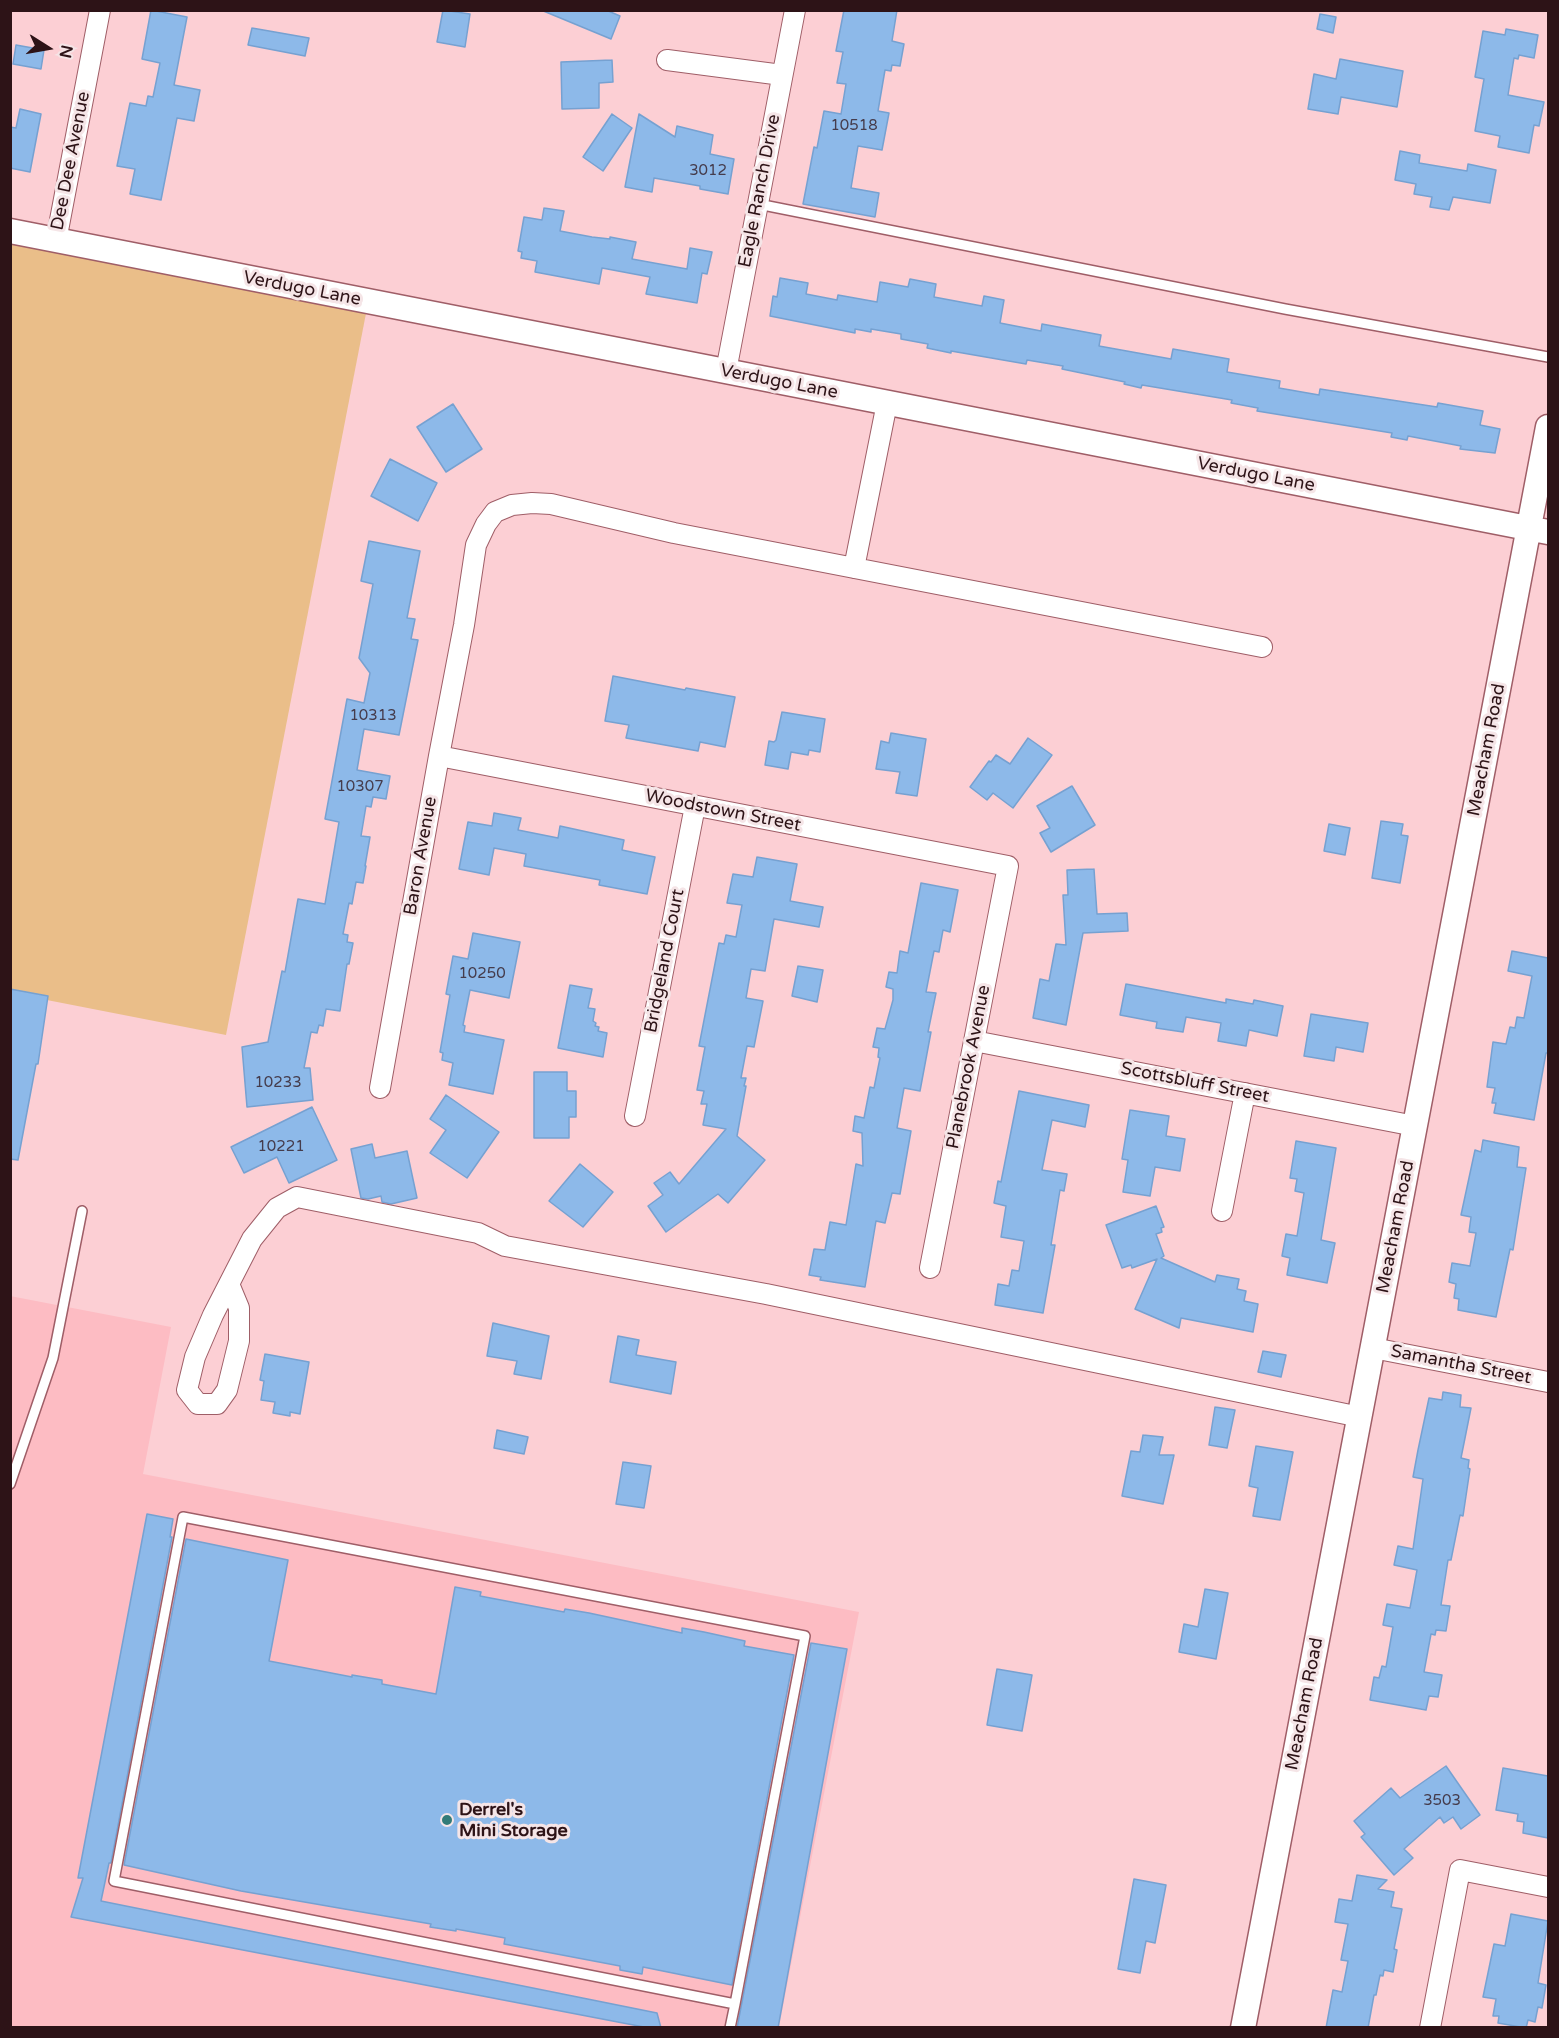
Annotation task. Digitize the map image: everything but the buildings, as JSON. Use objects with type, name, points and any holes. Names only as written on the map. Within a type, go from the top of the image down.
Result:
[{"type":"street","name":"Dee Dee Avenue","points":[[56,241],[100,10]]},
{"type":"street","name":"Eagle Ranch Drive","points":[[726,371],[795,10]]},
{"type":"street","points":[[667,60],[782,75]]},
{"type":"street","name":"Verdugo Lane","points":[[10,231],[1539,530]]},
{"type":"street","points":[[854,568],[887,403]]},
{"type":"street","name":"Meacham Road","points":[[1243,2028],[1415,1126],[1539,530],[1548,427]]},
{"type":"street","name":"Baron Avenue","points":[[380,1088],[464,625],[476,545],[486,524],[495,512],[512,505],[532,502],[551,504],[674,533],[1262,647]]},
{"type":"street","name":"Woodstown Street","points":[[439,756],[1008,866]]},
{"type":"street","name":"Bridgeland Court","points":[[636,1116],[695,806]]},
{"type":"street","name":"Planebrook Avenue","points":[[930,1268],[1008,866]]},
{"type":"street","name":"Scottsbluff Street","points":[[974,1041],[1415,1126]]},
{"type":"street","points":[[1222,1211],[1245,1093]]},
{"type":"street","points":[[229,1284],[238,1308],[239,1341],[227,1390],[217,1404],[198,1404],[187,1390],[213,1315],[252,1239],[277,1208],[297,1197],[478,1233],[505,1246],[766,1294],[1360,1417]]},
{"type":"street","name":"Samantha Street","points":[[1373,1348],[1548,1382]]},
{"type":"street","points":[[1430,2028],[1460,1870],[1548,1887]]},
{"type":"lane","points":[[758,204],[1285,309],[1548,357]]},
{"type":"lane","points":[[10,1484],[53,1358],[82,1210]]},
{"type":"lane","points":[[730,2028],[735,2004],[806,1636],[183,1517],[114,1881],[735,2004]]},
{"type":"shaded area","points":[[10,233],[368,303],[226,1035],[11,993]]},
{"type":"shaded area","name":"Derrel's Mini Storage","points":[[10,1296],[171,1327],[143,1474],[859,1612],[779,2027],[11,2027]]},
{"type":"place","name":"Derrel's Mini Storage","points":[[447,1820]]}]
